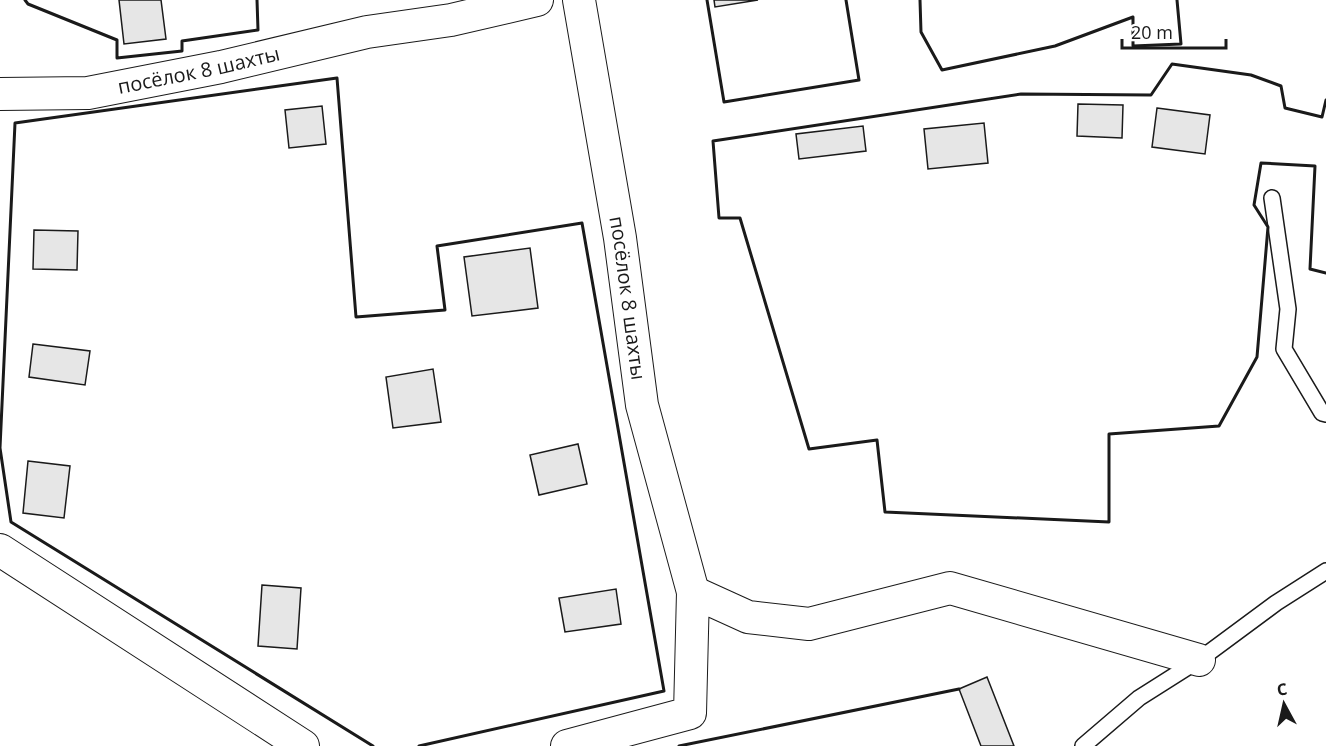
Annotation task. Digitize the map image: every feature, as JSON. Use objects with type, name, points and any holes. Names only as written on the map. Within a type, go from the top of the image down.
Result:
[{"type":"street","name":"посёлок 8 шахты","points":[[0,94],[88,93],[221,67],[366,32],[451,20],[537,0]]},
{"type":"street","name":"посёлок 8 шахты","points":[[567,746],[690,713],[693,592],[642,405],[620,238],[579,0]]},
{"type":"street","points":[[0,550],[303,746]]},
{"type":"street","points":[[693,592],[748,617],[808,624],[950,588],[1199,660]]},
{"type":"lane","points":[[1272,198],[1288,309],[1284,349],[1322,413],[1326,414]]},
{"type":"lane","points":[[1083,746],[1139,698],[1199,660],[1276,603],[1326,571]]},
{"type":"building","points":[[119,0],[161,0],[166,39],[124,44]]},
{"type":"building","points":[[714,0],[758,0],[715,7]]},
{"type":"building","points":[[1078,104],[1123,105],[1122,138],[1077,136]]},
{"type":"building","points":[[322,106],[326,144],[289,148],[285,110]]},
{"type":"building","points":[[1157,108],[1210,115],[1205,154],[1152,147]]},
{"type":"building","points":[[984,123],[988,163],[928,169],[924,129]]},
{"type":"building","points":[[863,126],[866,151],[799,159],[796,134]]},
{"type":"building","points":[[34,230],[78,231],[77,270],[33,269]]},
{"type":"building","points":[[530,248],[538,308],[472,316],[464,257]]},
{"type":"building","points":[[33,344],[90,351],[85,385],[29,377]]},
{"type":"building","points":[[433,369],[441,422],[393,428],[386,377]]},
{"type":"building","points":[[578,444],[587,484],[539,495],[530,455]]},
{"type":"building","points":[[28,461],[70,466],[64,518],[23,513]]},
{"type":"building","points":[[262,585],[301,588],[297,649],[258,646]]},
{"type":"building","points":[[616,589],[621,624],[565,632],[559,598]]},
{"type":"building","points":[[987,677],[1014,746],[981,746],[959,689]]},
{"type":"wall","points":[[25,0],[28,4],[117,40],[117,58],[182,51],[182,41],[258,30],[257,0]]},
{"type":"wall","points":[[707,0],[724,102],[859,80],[846,0]]},
{"type":"wall","points":[[920,0],[921,32],[942,70],[1055,46],[1133,17],[1133,46],[1181,44],[1177,0]]},
{"type":"wall","points":[[1326,100],[1322,117],[1285,108],[1281,86],[1251,75],[1172,64],[1151,95],[1021,94],[713,141],[719,218],[740,218],[809,449],[877,440],[885,512],[1109,522],[1109,434],[1219,426],[1257,357],[1268,227],[1254,205],[1261,163],[1315,166],[1310,269],[1326,273]]},
{"type":"wall","points":[[373,746],[11,522],[0,448],[15,123],[337,78],[356,317],[445,310],[437,246],[582,223],[664,691],[419,746]]},
{"type":"wall","points":[[679,746],[959,689]]}]
